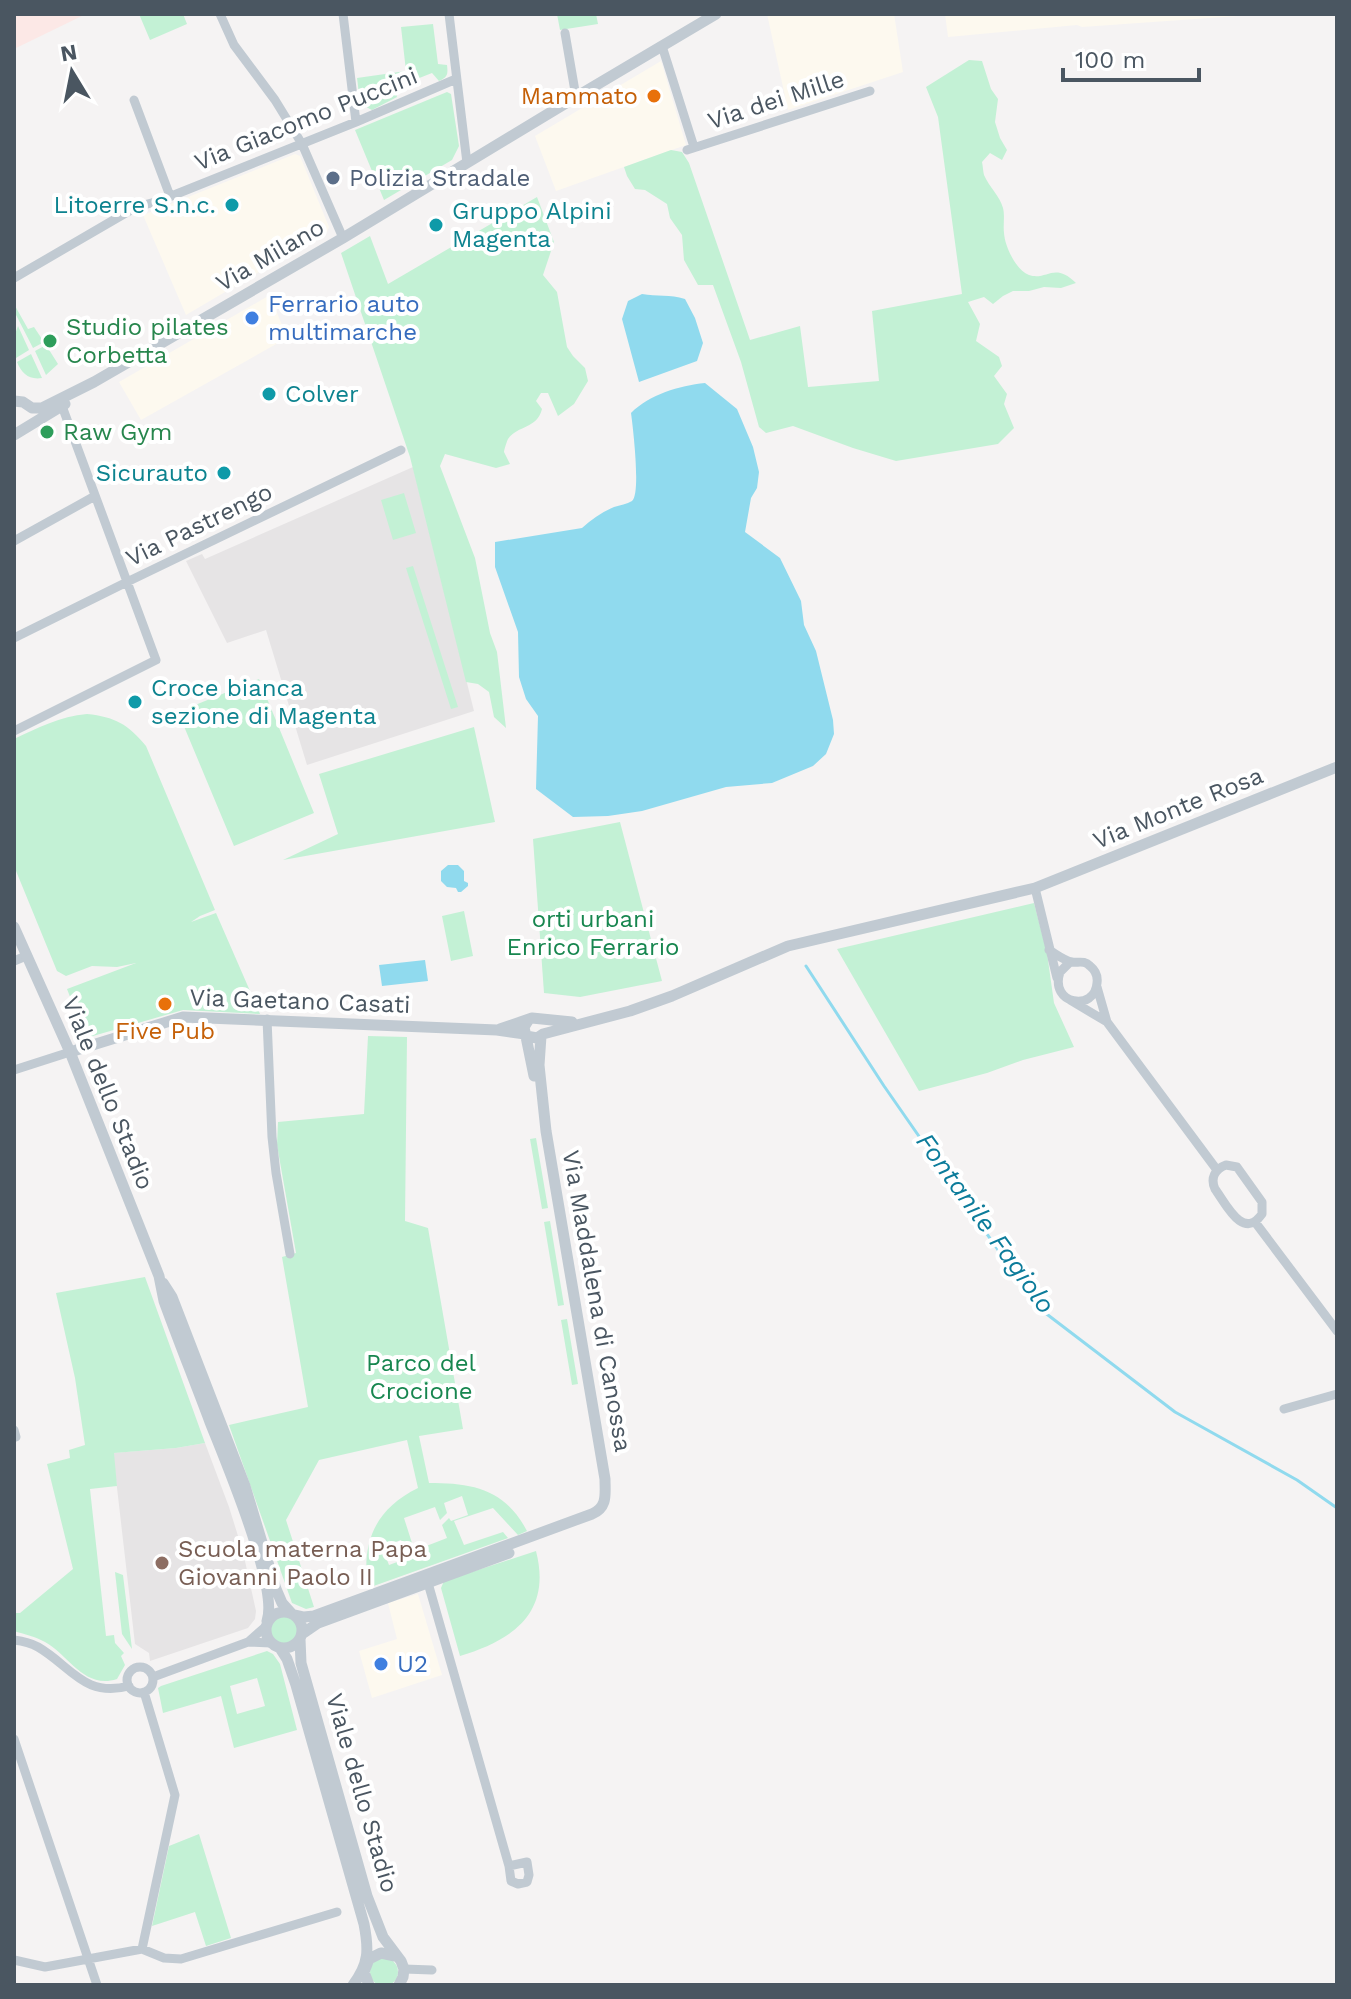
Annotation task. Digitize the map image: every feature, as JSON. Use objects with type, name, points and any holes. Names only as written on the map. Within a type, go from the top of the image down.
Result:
[{"type":"street","points":[[220,14],[234,45],[275,100],[302,144],[343,238]]},
{"type":"street","points":[[343,14],[356,122]]},
{"type":"street","points":[[449,14],[467,163]]},
{"type":"street","name":"Via Milano","points":[[26,405],[35,408],[48,406],[94,382],[343,238],[716,14]]},
{"type":"street","points":[[565,33],[576,97]]},
{"type":"street","name":"Via dei Mille","points":[[662,46],[690,148],[870,91]]},
{"type":"street","name":"Via Giacomo Puccini","points":[[14,278],[136,207],[302,144],[456,79]]},
{"type":"street","name":"Via Giacomo Puccini","points":[[134,100],[170,196]]},
{"type":"street","name":"Via Milano","points":[[17,432],[62,406],[94,382]]},
{"type":"street","points":[[14,401],[26,405],[31,419],[29,425],[17,432]]},
{"type":"street","points":[[14,731],[156,660],[62,406]]},
{"type":"street","name":"Via Pastrengo","points":[[14,638],[401,450]]},
{"type":"street","points":[[14,541],[95,496]]},
{"type":"street","name":"Via Monte Rosa","points":[[1035,888],[1337,767]]},
{"type":"street","points":[[1035,888],[1059,990],[1107,1022]]},
{"type":"street","name":"Via Gaetano Casati","points":[[14,1070],[183,1017],[497,1030],[534,1039],[672,996],[788,946],[1035,888]]},
{"type":"street","name":"Viale dello Stadio","points":[[14,927],[70,1052],[159,1276],[172,1297],[245,1486],[276,1589],[282,1603],[300,1621],[301,1663],[367,1896],[383,1937],[404,1969]]},
{"type":"street","points":[[1049,950],[1070,962],[1089,965],[1097,975],[1097,987],[1107,1022],[1217,1170]]},
{"type":"street","points":[[14,961],[26,956]]},
{"type":"street","points":[[1057,978],[1070,962]]},
{"type":"street","points":[[1070,1000],[1083,1001],[1097,987]]},
{"type":"street","points":[[267,1019],[272,1137],[290,1254]]},
{"type":"street","points":[[526,1035],[524,1027],[534,1019],[545,1027],[542,1035]]},
{"type":"street","name":"Via Gaetano Casati","points":[[497,1030],[534,1019],[589,1022]]},
{"type":"street","name":"Via Maddalena di Canossa","points":[[293,1614],[314,1616],[402,1584],[480,1564],[592,1521],[605,1514],[611,1500],[546,1131],[526,1035]]},
{"type":"street","name":"Via Maddalena di Canossa","points":[[542,1035],[539,1065],[546,1131]]},
{"type":"street","points":[[1226,1165],[1237,1167],[1264,1209],[1259,1219],[1244,1224],[1235,1218],[1213,1184],[1217,1170],[1226,1165]]},
{"type":"street","points":[[1255,1222],[1337,1331]]},
{"type":"street","name":"Viale dello Stadio","points":[[159,1276],[164,1301],[256,1549],[270,1608],[267,1638],[287,1659],[296,1685],[361,1910],[366,1933],[364,1972],[369,1985]]},
{"type":"street","points":[[1284,1409],[1337,1394]]},
{"type":"street","points":[[14,1430],[14,1437]]},
{"type":"street","name":"Via Maddalena di Canossa","points":[[301,1636],[318,1623],[379,1601],[456,1564],[600,1511],[604,1502],[605,1479]]},
{"type":"street","points":[[480,1564],[485,1557],[516,1542],[564,1532]]},
{"type":"street","points":[[422,1581],[509,1866]]},
{"type":"street","points":[[365,1597],[376,1597],[379,1601],[402,1584]]},
{"type":"street","points":[[153,1677],[248,1642],[277,1612],[293,1614]]},
{"type":"street","points":[[248,1642],[289,1647],[301,1636]]},
{"type":"street","points":[[14,1640],[39,1647],[70,1673],[95,1687],[129,1686]]},
{"type":"street","points":[[136,1668],[144,1668],[153,1677],[151,1688],[144,1692],[134,1691],[129,1686],[128,1677],[136,1668]]},
{"type":"street","points":[[142,1949],[175,1795],[144,1692]]},
{"type":"street","points":[[14,1739],[97,1985]]},
{"type":"street","points":[[14,1960],[45,1967],[142,1949],[164,1958],[181,1959],[337,1912]]},
{"type":"street","points":[[353,1985],[369,1959],[381,1953],[396,1956]]},
{"type":"street","points":[[399,1985],[404,1969],[432,1970]]},
{"type":"shaded area","points":[[14,14],[86,14],[14,49]]},
{"type":"shaded area","points":[[767,14],[894,14],[903,72],[788,110]]},
{"type":"shaded area","points":[[945,14],[1238,16],[1077,25],[948,37]]},
{"type":"shaded area","points":[[661,61],[686,145],[556,191],[535,136]]},
{"type":"shaded area","points":[[295,154],[300,156],[329,227],[327,232],[186,315],[143,215]]},
{"type":"shaded area","points":[[270,295],[287,338],[141,420],[119,382]]},
{"type":"shaded area","points":[[413,467],[474,711],[307,765],[266,630],[227,643],[186,561],[202,554],[205,559]]},
{"type":"shaded area","name":"Scuola materna Papa Giovanni Paolo II","points":[[205,1443],[243,1552],[255,1619],[248,1628],[150,1661],[149,1653],[135,1644],[113,1453]]},
{"type":"shaded area","points":[[418,1594],[442,1675],[372,1698],[359,1651],[397,1639],[388,1603]]},
{"type":"green space","points":[[139,14],[183,14],[187,24],[150,40]]},
{"type":"green space","points":[[557,14],[596,14],[598,24],[560,30]]},
{"type":"green space","points":[[433,24],[438,64],[447,65],[446,77],[439,81],[432,73],[394,88],[397,97],[372,110],[367,107],[360,97],[357,78],[406,71],[401,27]]},
{"type":"green space","points":[[969,60],[982,61],[991,89],[998,99],[995,122],[1007,150],[1002,160],[990,153],[982,162],[984,175],[1003,208],[1004,233],[1009,251],[1020,268],[1029,275],[1062,273],[1076,283],[1061,288],[1013,291],[993,304],[984,297],[968,302],[980,324],[976,341],[999,357],[1002,366],[994,376],[1007,394],[1004,404],[1014,428],[998,444],[896,461],[793,426],[766,433],[759,427],[741,362],[713,285],[698,285],[684,260],[682,235],[670,218],[667,204],[645,190],[635,189],[624,167],[671,150],[682,152],[689,163],[750,340],[800,326],[808,387],[879,381],[872,311],[962,294],[938,117],[926,87]]},
{"type":"green space","points":[[447,92],[451,94],[459,146],[452,160],[384,200],[355,130]]},
{"type":"green space","points":[[537,197],[554,242],[543,275],[557,292],[567,347],[585,368],[588,381],[574,404],[558,416],[548,393],[541,393],[536,401],[542,409],[540,415],[508,440],[504,452],[510,464],[496,468],[445,454],[440,466],[475,558],[490,633],[497,652],[506,728],[494,717],[489,692],[478,684],[466,682],[410,457],[341,253],[370,236],[388,284]]},
{"type":"green space","points":[[14,304],[28,329],[34,327],[44,342],[33,348],[14,311]]},
{"type":"green space","points":[[18,326],[29,350],[16,358],[14,337]]},
{"type":"green space","points":[[46,345],[58,364],[46,375],[35,351]]},
{"type":"green space","points":[[31,354],[42,378],[26,375],[17,362]]},
{"type":"green space","points":[[404,493],[416,533],[393,540],[381,500]]},
{"type":"green space","points":[[413,566],[458,707],[451,709],[406,568]]},
{"type":"green space","points":[[259,679],[314,813],[234,846],[178,712]]},
{"type":"green space","points":[[87,714],[120,723],[146,746],[215,910],[191,922],[216,913],[260,1014],[183,1010],[86,1038],[67,989],[136,963],[117,967],[92,966],[66,976],[57,971],[14,866],[14,739],[58,720]]},
{"type":"green space","points":[[474,727],[495,822],[283,860],[338,834],[319,774]]},
{"type":"green space","name":"orti urbani Enrico Ferrario","points":[[620,822],[662,981],[580,997],[544,993],[533,839]]},
{"type":"green space","points":[[1034,903],[1047,953],[1054,1003],[1074,1047],[919,1091],[837,949]]},
{"type":"green space","points":[[464,911],[473,956],[451,961],[442,916]]},
{"type":"green space","name":"Parco del Crocione","points":[[368,1036],[407,1037],[405,1221],[428,1228],[463,1429],[419,1436],[429,1483],[486,1491],[509,1506],[527,1531],[518,1535],[493,1508],[454,1521],[464,1545],[503,1532],[508,1538],[368,1588],[367,1556],[374,1529],[391,1506],[418,1488],[407,1440],[319,1460],[286,1520],[314,1607],[306,1609],[292,1603],[229,1425],[308,1407],[282,1257],[296,1253],[277,1145],[278,1122],[364,1114]],"holes":[[[462,1496],[468,1515],[451,1521],[449,1518],[442,1525],[447,1538],[416,1550],[414,1548],[406,1554],[408,1558],[389,1565],[382,1547],[401,1540],[405,1549],[412,1543],[404,1518],[435,1507],[440,1520],[447,1513],[444,1503]]]},
{"type":"green space","points":[[536,1138],[548,1208],[542,1209],[530,1139]]},
{"type":"green space","points":[[550,1221],[564,1305],[558,1306],[544,1222]]},
{"type":"green space","points":[[145,1277],[205,1443],[114,1453],[117,1486],[90,1489],[106,1636],[114,1635],[115,1643],[124,1653],[121,1656],[125,1665],[117,1679],[95,1680],[45,1642],[14,1631],[14,1613],[20,1613],[73,1569],[47,1464],[70,1458],[69,1450],[85,1445],[75,1378],[56,1293]]},
{"type":"green space","points":[[567,1319],[578,1384],[572,1385],[561,1320]]},
{"type":"green space","points":[[536,1551],[540,1573],[538,1591],[524,1621],[496,1642],[460,1656],[441,1588],[444,1581]]},
{"type":"green space","points":[[115,1572],[123,1575],[132,1649],[122,1634]]},
{"type":"green space","points":[[283,1614],[289,1615],[297,1623],[297,1635],[289,1643],[283,1644],[277,1643],[269,1635],[268,1629],[269,1623],[277,1615]]},
{"type":"green space","points":[[267,1651],[280,1664],[297,1730],[234,1748],[221,1696],[163,1713],[158,1688]],"holes":[[[257,1678],[265,1706],[237,1714],[230,1686]]]},
{"type":"green space","points":[[199,1834],[231,1938],[206,1946],[195,1912],[152,1926],[169,1846]]},
{"type":"green space","points":[[384,1958],[394,1962],[398,1972],[394,1982],[384,1986],[374,1982],[370,1972],[374,1962]]},
{"type":"water","points":[[642,294],[685,299],[703,343],[697,361],[639,382],[622,319],[628,301]]},
{"type":"water","points":[[705,383],[737,409],[753,447],[759,472],[745,532],[780,558],[801,601],[804,625],[816,651],[834,734],[826,754],[813,766],[772,783],[726,787],[642,811],[573,817],[536,789],[538,716],[526,699],[519,677],[518,632],[495,567],[495,542],[582,528],[605,511],[632,501],[636,474],[631,413],[665,392]]},
{"type":"water","points":[[448,865],[458,865],[464,871],[464,881],[468,886],[461,892],[441,881],[441,871]]},
{"type":"water","points":[[425,960],[428,981],[382,986],[379,965]]},
{"type":"waterway","name":"Fontanile Fagiolo","points":[[806,966],[884,1086],[1044,1312],[1175,1412],[1297,1480],[1337,1508]]},
{"type":"place","name":"Mammato","points":[[654,96]]},
{"type":"place","name":"Polizia Stradale","points":[[333,178]]},
{"type":"place","name":"Litoerre S.n.c.","points":[[232,205]]},
{"type":"place","name":"Gruppo Alpini Magenta","points":[[436,225]]},
{"type":"place","name":"Ferrario auto multimarche","points":[[252,318]]},
{"type":"place","name":"Studio pilates Corbetta","points":[[50,341]]},
{"type":"place","name":"Colver","points":[[269,394]]},
{"type":"place","name":"Raw Gym","points":[[47,432]]},
{"type":"place","name":"Sicurauto","points":[[224,473]]},
{"type":"place","name":"Croce bianca sezione di Magenta","points":[[135,702]]},
{"type":"place","name":"Five Pub","points":[[165,1004]]},
{"type":"place","name":"Scuola materna Papa Giovanni Paolo II","points":[[162,1563]]},
{"type":"place","name":"U2","points":[[381,1664]]}]
